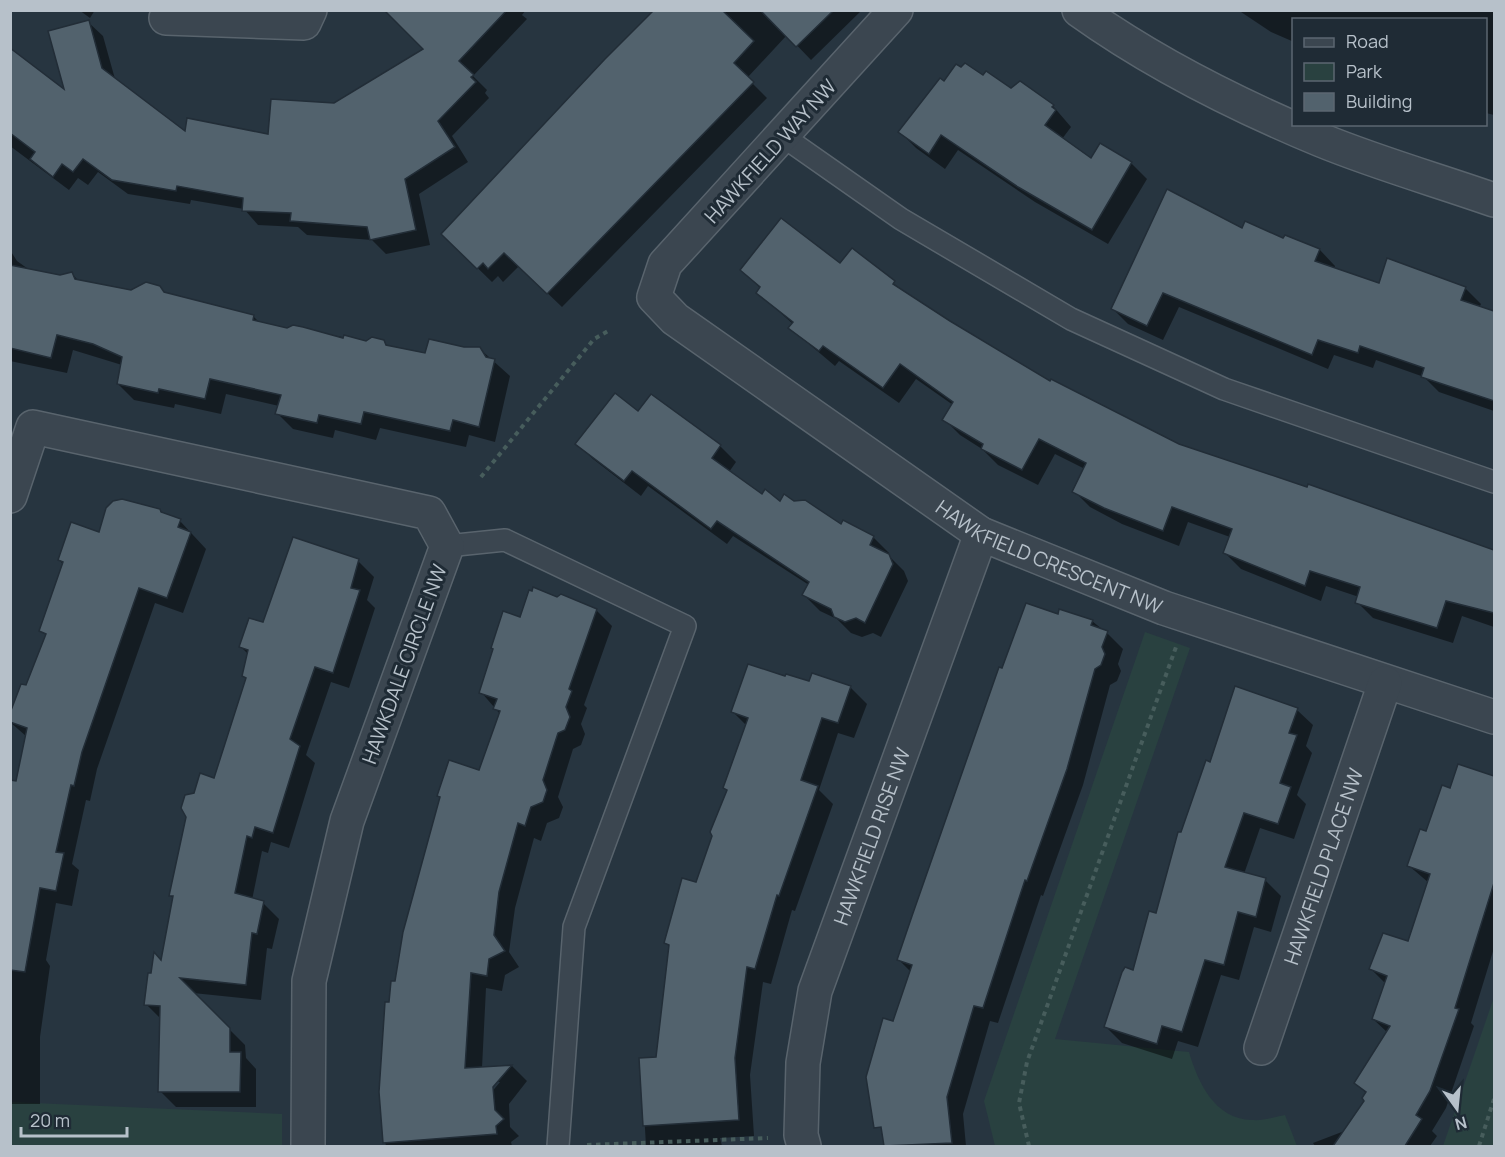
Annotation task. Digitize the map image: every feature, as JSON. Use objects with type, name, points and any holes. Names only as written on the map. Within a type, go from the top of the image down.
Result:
[{"type":"street","points":[[166,18],[304,23],[310,10]]},
{"type":"street","name":"HAWKFIELD WAY NW","points":[[654,297],[665,264],[784,137],[896,10]]},
{"type":"street","points":[[1079,10],[1110,32],[1232,101],[1323,140],[1494,200]]},
{"type":"street","name":"HAWKFIELD CRESCENT NW","points":[[654,297],[675,319],[981,534],[1164,608],[1385,683],[1494,717]]},
{"type":"street","name":"HAWKDALE CIRCLE NW","points":[[10,496],[22,425],[429,513],[447,546],[347,821],[309,981],[308,1146]]},
{"type":"street","name":"HAWKFIELD RISE NW","points":[[789,1142],[801,1135],[803,1063],[815,991],[981,534]]},
{"type":"street","name":"HAWKFIELD PLACE NW","points":[[1261,1048],[1385,683]]},
{"type":"lane","points":[[784,137],[901,219],[1071,319],[1224,389],[1494,482]]},
{"type":"lane","points":[[447,546],[505,540],[685,626],[574,927],[558,1146]]},
{"type":"path","points":[[481,477],[594,339],[610,330]]},
{"type":"path","points":[[1029,1146],[1019,1104],[1027,1062],[1178,643]]},
{"type":"path","points":[[1479,1146],[1494,1099]]},
{"type":"path","points":[[585,1146],[789,1142]]},
{"type":"green space","points":[[1145,632],[1190,648],[1055,1039],[1189,1052],[1197,1075],[1218,1106],[1239,1118],[1252,1120],[1285,1115],[1297,1146],[995,1146],[984,1101]]},
{"type":"green space","points":[[1494,997],[1494,1146],[1443,1146]]},
{"type":"green space","points":[[11,1102],[282,1114],[282,1146],[11,1146]]},
{"type":"building","points":[[384,10],[507,10],[459,61],[474,75],[471,77],[476,82],[438,121],[455,147],[405,179],[416,230],[370,240],[367,227],[290,221],[291,213],[242,211],[243,198],[177,186],[176,191],[112,180],[83,159],[73,172],[62,164],[53,177],[30,159],[35,152],[10,133],[10,48],[64,89],[48,31],[89,20],[102,68],[185,131],[187,118],[268,134],[271,99],[334,103],[423,49]]},
{"type":"building","points":[[654,10],[722,10],[754,41],[734,63],[754,82],[547,294],[504,253],[488,269],[483,263],[477,269],[441,234]]},
{"type":"building","points":[[760,10],[834,10],[796,47]]},
{"type":"building","points":[[965,63],[983,75],[986,71],[1011,88],[1020,81],[1054,105],[1052,107],[1056,110],[1045,125],[1091,158],[1100,143],[1132,162],[1092,230],[1018,187],[941,135],[929,154],[898,132],[940,78],[944,81],[956,64],[961,67]]},
{"type":"building","points":[[1167,189],[1242,228],[1245,221],[1283,238],[1285,235],[1320,249],[1315,261],[1379,283],[1387,258],[1466,287],[1461,300],[1494,311],[1494,401],[1421,377],[1424,368],[1360,346],[1358,353],[1318,340],[1312,355],[1163,293],[1147,326],[1111,309]]},
{"type":"building","points":[[781,218],[840,263],[852,248],[895,281],[893,284],[1050,381],[1051,379],[1179,444],[1307,487],[1308,484],[1494,550],[1494,613],[1446,601],[1437,628],[1355,603],[1360,587],[1310,571],[1305,586],[1223,553],[1232,529],[1172,507],[1163,531],[1104,508],[1072,492],[1086,463],[1039,439],[1022,470],[981,449],[983,444],[942,420],[953,402],[900,364],[883,388],[823,346],[819,351],[788,328],[793,322],[756,293],[760,287],[740,270]]},
{"type":"building","points":[[10,265],[60,275],[72,272],[75,279],[131,290],[146,282],[160,286],[164,292],[254,315],[253,320],[287,328],[293,325],[303,327],[343,338],[344,335],[366,341],[372,337],[384,340],[386,345],[425,353],[429,339],[464,347],[480,347],[486,357],[495,359],[479,427],[453,420],[450,431],[364,412],[361,424],[319,415],[317,423],[275,414],[281,395],[210,379],[205,399],[159,389],[158,393],[117,384],[122,357],[93,344],[57,335],[51,358],[10,348]]},
{"type":"building","points":[[615,393],[638,411],[651,394],[721,445],[712,458],[762,494],[765,489],[780,501],[784,494],[794,501],[805,500],[841,524],[843,520],[874,536],[870,545],[889,554],[893,564],[865,623],[856,618],[845,622],[834,617],[831,609],[802,595],[809,582],[717,521],[711,529],[632,471],[624,481],[575,444]]},
{"type":"building","points":[[122,499],[160,509],[161,512],[181,519],[178,527],[191,532],[167,598],[139,588],[82,752],[74,786],[71,785],[56,852],[64,853],[56,891],[40,888],[25,972],[10,970],[10,780],[16,781],[27,728],[10,722],[10,713],[21,684],[26,685],[46,634],[39,631],[63,562],[58,560],[71,522],[99,532],[106,508],[113,501]]},
{"type":"building","points":[[293,537],[359,559],[351,588],[360,590],[333,673],[315,667],[290,739],[300,746],[273,833],[255,827],[252,838],[247,836],[235,893],[264,901],[257,934],[252,933],[246,985],[180,978],[230,1028],[230,1052],[241,1052],[240,1092],[158,1092],[160,1006],[144,1005],[148,973],[151,973],[154,952],[161,960],[173,896],[169,896],[186,817],[181,808],[185,795],[194,793],[200,773],[214,778],[246,678],[242,676],[248,650],[239,647],[249,618],[263,622]]},
{"type":"building","points":[[533,587],[557,597],[561,594],[597,609],[569,689],[572,691],[566,707],[570,717],[565,730],[558,733],[543,780],[547,790],[543,802],[531,807],[525,826],[518,823],[499,892],[494,935],[505,951],[489,959],[487,976],[471,973],[465,1068],[512,1065],[493,1087],[495,1110],[504,1119],[496,1126],[497,1134],[383,1143],[379,1092],[385,1002],[389,1002],[391,981],[395,981],[403,932],[440,797],[437,796],[449,760],[479,770],[500,711],[493,709],[497,699],[479,693],[493,649],[491,648],[503,611],[520,617],[529,590],[532,591]]},
{"type":"building","points":[[1026,603],[1058,614],[1059,609],[1093,620],[1091,625],[1108,631],[1102,647],[1105,654],[1101,665],[1095,669],[1067,769],[1027,881],[1025,880],[983,1008],[974,1006],[947,1097],[952,1143],[884,1146],[881,1127],[874,1128],[866,1077],[883,1018],[893,1021],[912,965],[897,960],[999,667],[1002,668]]},
{"type":"building","points":[[748,664],[809,681],[812,673],[851,686],[838,723],[822,718],[801,780],[818,786],[779,896],[777,895],[755,969],[747,967],[735,1058],[739,1120],[643,1126],[639,1058],[656,1057],[669,945],[664,943],[682,878],[696,882],[712,836],[710,832],[727,790],[723,788],[748,718],[731,712]]},
{"type":"building","points":[[1235,686],[1298,708],[1289,733],[1297,735],[1280,783],[1291,787],[1278,824],[1244,813],[1225,867],[1266,878],[1256,917],[1238,912],[1224,965],[1205,960],[1182,1032],[1162,1026],[1157,1044],[1104,1027],[1122,972],[1125,967],[1133,970],[1149,911],[1156,913],[1178,832],[1181,832],[1206,760],[1210,762]]},
{"type":"building","points":[[1458,764],[1494,776],[1494,883],[1455,1008],[1459,1009],[1430,1091],[1416,1115],[1422,1119],[1405,1146],[1333,1146],[1364,1101],[1362,1098],[1366,1092],[1354,1083],[1390,1026],[1372,1019],[1387,976],[1369,969],[1383,933],[1408,941],[1430,874],[1407,866],[1420,829],[1426,831],[1442,785],[1450,788]]}]
